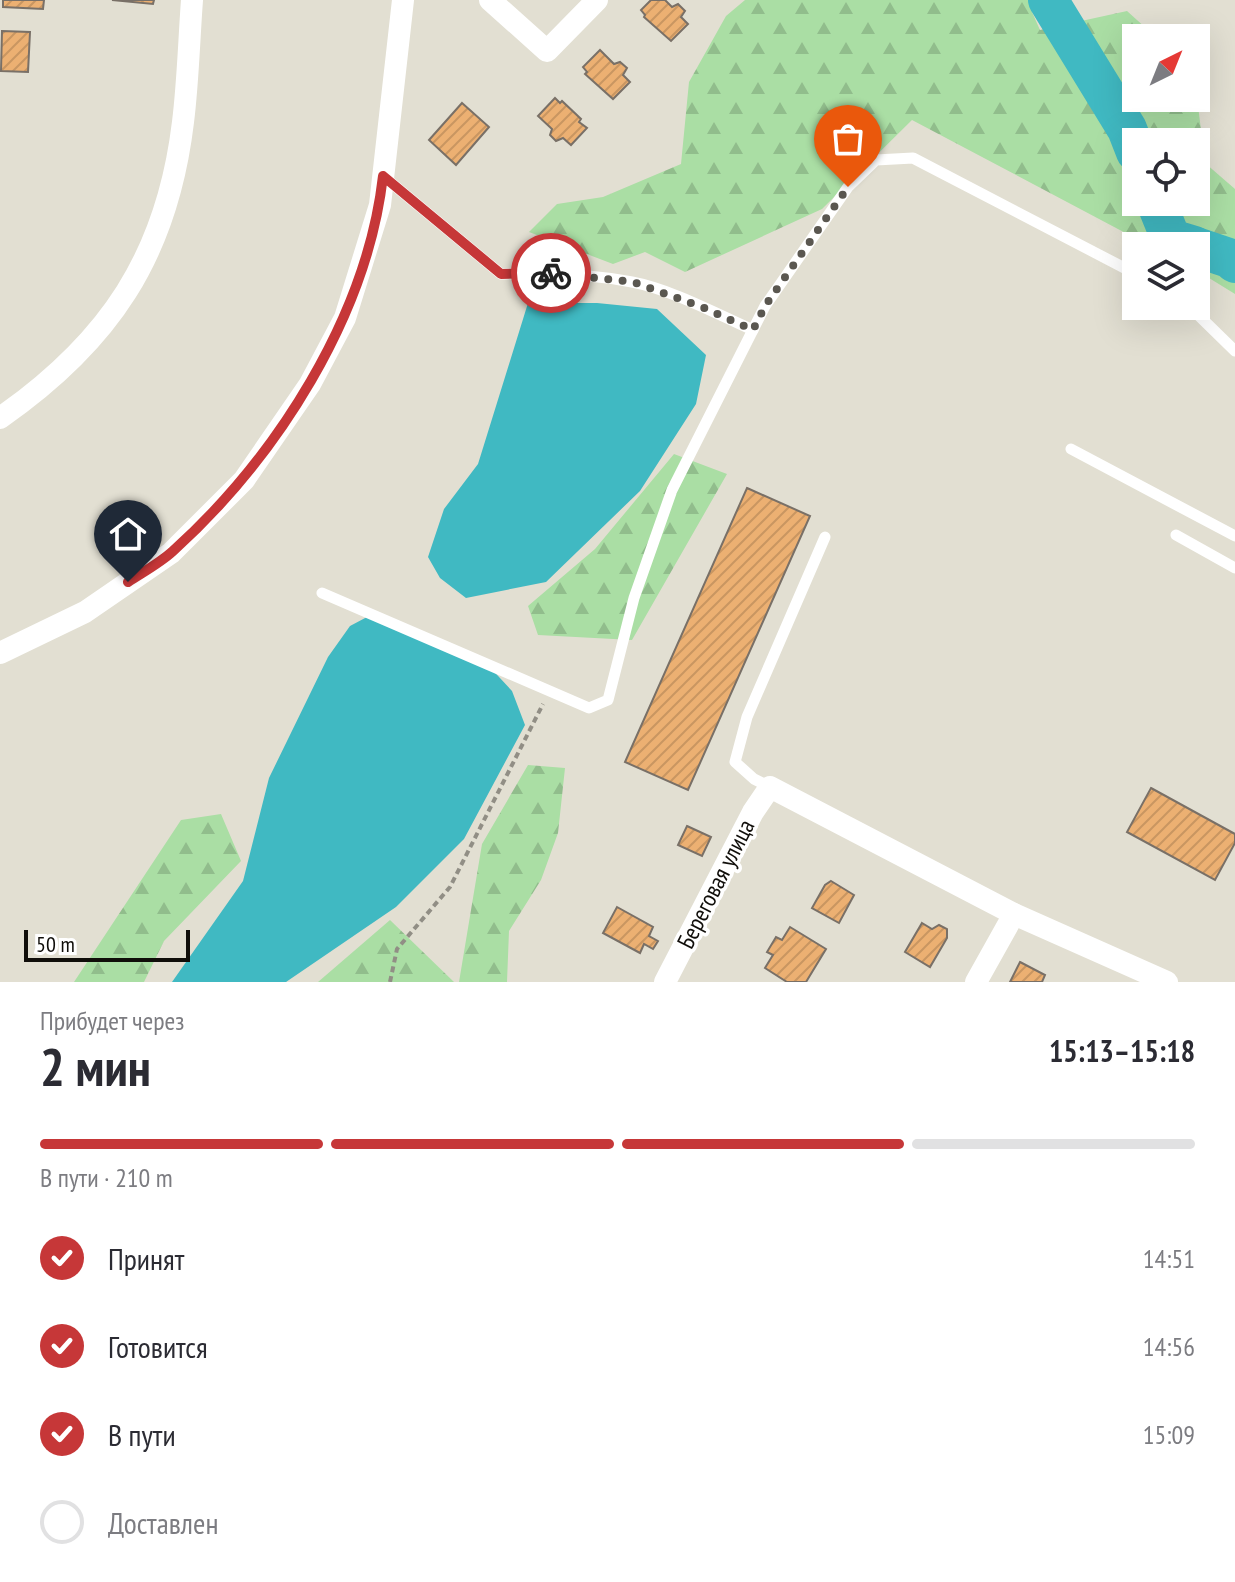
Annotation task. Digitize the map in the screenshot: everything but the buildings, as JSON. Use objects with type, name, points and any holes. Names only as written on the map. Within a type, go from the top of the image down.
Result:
[{"type":"street","points":[[0,418],[36,392],[93,338],[137,278],[165,209],[183,123],[192,0]]},
{"type":"street","points":[[0,653],[85,612],[171,553],[244,480],[310,384],[345,318],[380,205],[403,0]]},
{"type":"street","points":[[490,0],[547,51],[597,0]]},
{"type":"street","points":[[770,787],[1014,914],[1167,982]]},
{"type":"street","name":"Береговая улица","points":[[665,982],[753,812],[770,787]]},
{"type":"street","points":[[976,982],[1014,914]]},
{"type":"lane","points":[[322,593],[589,708],[608,700],[634,598],[672,490],[765,306],[848,187],[876,160],[913,158],[1122,267]]},
{"type":"lane","points":[[383,176],[501,274],[544,272],[633,282],[702,307],[753,330]]},
{"type":"lane","points":[[1203,320],[1235,351]]},
{"type":"lane","points":[[1071,449],[1235,536]]},
{"type":"lane","points":[[1176,535],[1235,568]]},
{"type":"lane","points":[[770,787],[754,779],[735,762],[747,717],[825,537]]},
{"type":"path","points":[[390,982],[397,949],[450,887],[549,691]]},
{"type":"green space","points":[[745,0],[1042,0],[1032,12],[1040,30],[1127,11],[1141,24],[1122,24],[1122,112],[1199,112],[1201,128],[1122,128],[1122,216],[1210,216],[1210,167],[1235,189],[1235,294],[1210,279],[1210,232],[1124,232],[912,120],[822,209],[685,272],[645,252],[613,264],[529,232],[557,204],[603,197],[681,164],[689,82],[726,16]]},
{"type":"green space","points":[[674,454],[727,474],[632,640],[538,635],[528,606],[595,549]]},
{"type":"green space","points":[[528,765],[565,768],[558,833],[541,880],[509,931],[507,982],[459,982],[482,844]]},
{"type":"green space","points":[[221,814],[241,861],[164,941],[144,982],[74,982],[181,820]]},
{"type":"green space","points":[[390,920],[454,982],[318,982]]},
{"type":"water","points":[[528,303],[597,303],[657,309],[706,355],[696,404],[640,491],[546,582],[466,598],[440,578],[428,557],[444,509],[478,464]]},
{"type":"water","points":[[367,617],[485,662],[512,691],[525,725],[464,839],[396,907],[286,982],[172,982],[243,881],[269,778],[328,657],[350,626]]},
{"type":"waterway","points":[[1048,0],[1126,128]]},
{"type":"waterway","points":[[1162,216],[1168,232]]},
{"type":"waterway","points":[[1210,252],[1235,263]]},
{"type":"way so far","points":[[551,273],[633,282],[702,307],[753,330],[765,306],[848,187]]},
{"type":"route","points":[[128,582],[171,553],[244,480],[310,384],[345,318],[380,205],[383,176],[501,274],[551,273]]}]
